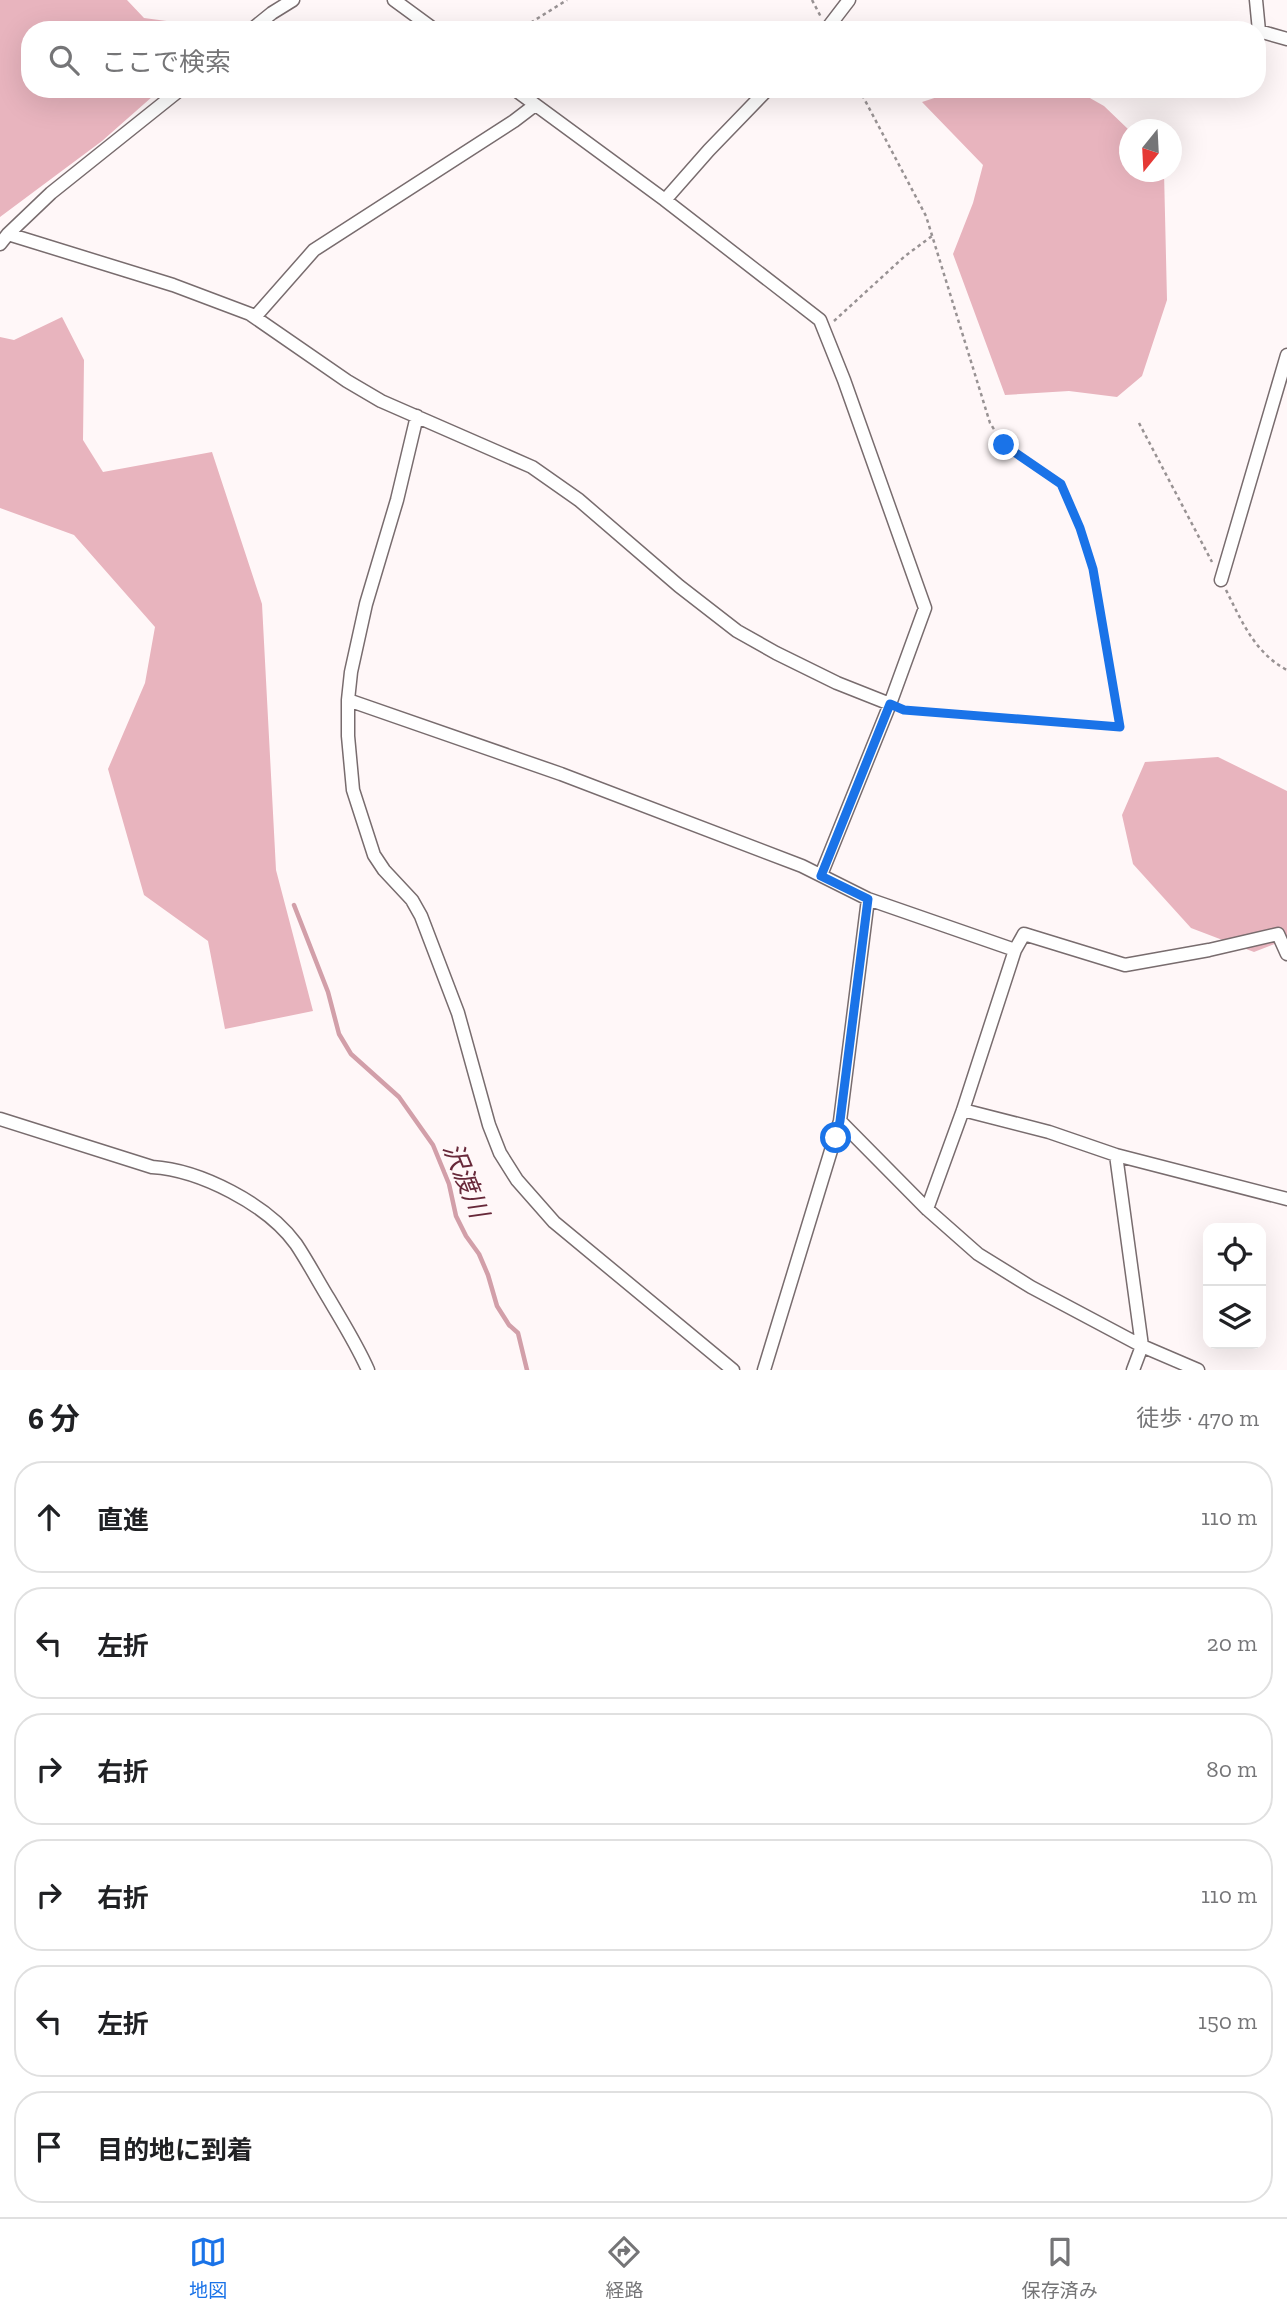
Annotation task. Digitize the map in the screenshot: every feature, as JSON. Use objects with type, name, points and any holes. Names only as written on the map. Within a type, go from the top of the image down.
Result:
[{"type":"street","points":[[262,21],[293,0]]},
{"type":"street","points":[[394,0],[423,21]]},
{"type":"street","points":[[833,21],[849,0]]},
{"type":"street","points":[[1256,0],[1258,21]]},
{"type":"street","points":[[1266,33],[1287,40]]},
{"type":"street","points":[[4,239],[51,193],[170,98]]},
{"type":"street","points":[[526,98],[665,200],[820,320],[844,380],[925,608],[890,704],[821,876]]},
{"type":"street","points":[[665,200],[759,98]]},
{"type":"street","points":[[255,317],[314,250],[535,105]]},
{"type":"street","points":[[4,239],[173,285],[255,317],[347,381],[381,401],[532,467],[579,500],[679,586],[737,631],[837,683],[890,704]]},
{"type":"street","points":[[1221,580],[1287,355]]},
{"type":"street","points":[[417,416],[397,500],[366,604],[351,672],[348,700],[353,790],[374,855],[412,900],[421,916],[458,1013],[489,1125],[500,1153],[517,1180],[554,1222],[733,1370]]},
{"type":"street","points":[[348,700],[561,774],[729,837],[868,899],[1015,950]]},
{"type":"street","points":[[764,1370],[840,1121],[868,899]]},
{"type":"street","points":[[927,1209],[964,1110],[1015,950],[1024,934],[1125,965],[1278,934],[1287,954]]},
{"type":"street","points":[[964,1110],[1049,1132],[1116,1155],[1287,1199]]},
{"type":"street","points":[[0,1119],[152,1167],[168,1168],[203,1179],[235,1194],[261,1211],[296,1244],[358,1347],[368,1370]]},
{"type":"street","points":[[840,1121],[927,1209],[978,1254],[1031,1287],[1142,1346],[1198,1370]]},
{"type":"street","points":[[1116,1155],[1142,1346],[1133,1370]]},
{"type":"path","points":[[533,21],[567,0]]},
{"type":"path","points":[[864,98],[926,216],[990,423],[1004,445],[1061,484],[1080,528],[1093,569],[1120,727],[904,710],[890,704]]},
{"type":"path","points":[[824,330],[905,256],[932,236]]},
{"type":"path","points":[[1139,423],[1247,632],[1265,656],[1287,670]]},
{"type":"shaded area","points":[[0,0],[127,0],[144,18],[167,21],[21,21],[21,98],[151,98],[102,141],[0,217]]},
{"type":"shaded area","points":[[934,98],[1090,98],[1104,106],[1119,120],[1119,182],[1164,182],[1167,300],[1142,376],[1117,397],[1069,391],[1005,395],[953,254],[973,203],[983,165],[922,102]]},
{"type":"shaded area","points":[[62,317],[84,360],[83,440],[103,472],[212,452],[262,604],[276,870],[313,1011],[225,1029],[208,941],[144,895],[108,769],[145,683],[155,627],[74,535],[0,508],[0,337],[14,340]]},
{"type":"shaded area","points":[[1218,757],[1287,791],[1287,939],[1254,952],[1191,928],[1133,864],[1122,815],[1145,762]]},
{"type":"waterway","name":"沢渡川","points":[[294,905],[328,992],[339,1034],[351,1054],[399,1097],[433,1145],[449,1184],[456,1216],[479,1254],[497,1306],[509,1325],[518,1333],[527,1370]]},
{"type":"route","points":[[836,1138],[868,899],[821,876],[890,704],[904,710],[1120,727],[1093,569],[1080,528],[1061,484],[1004,445]]}]
